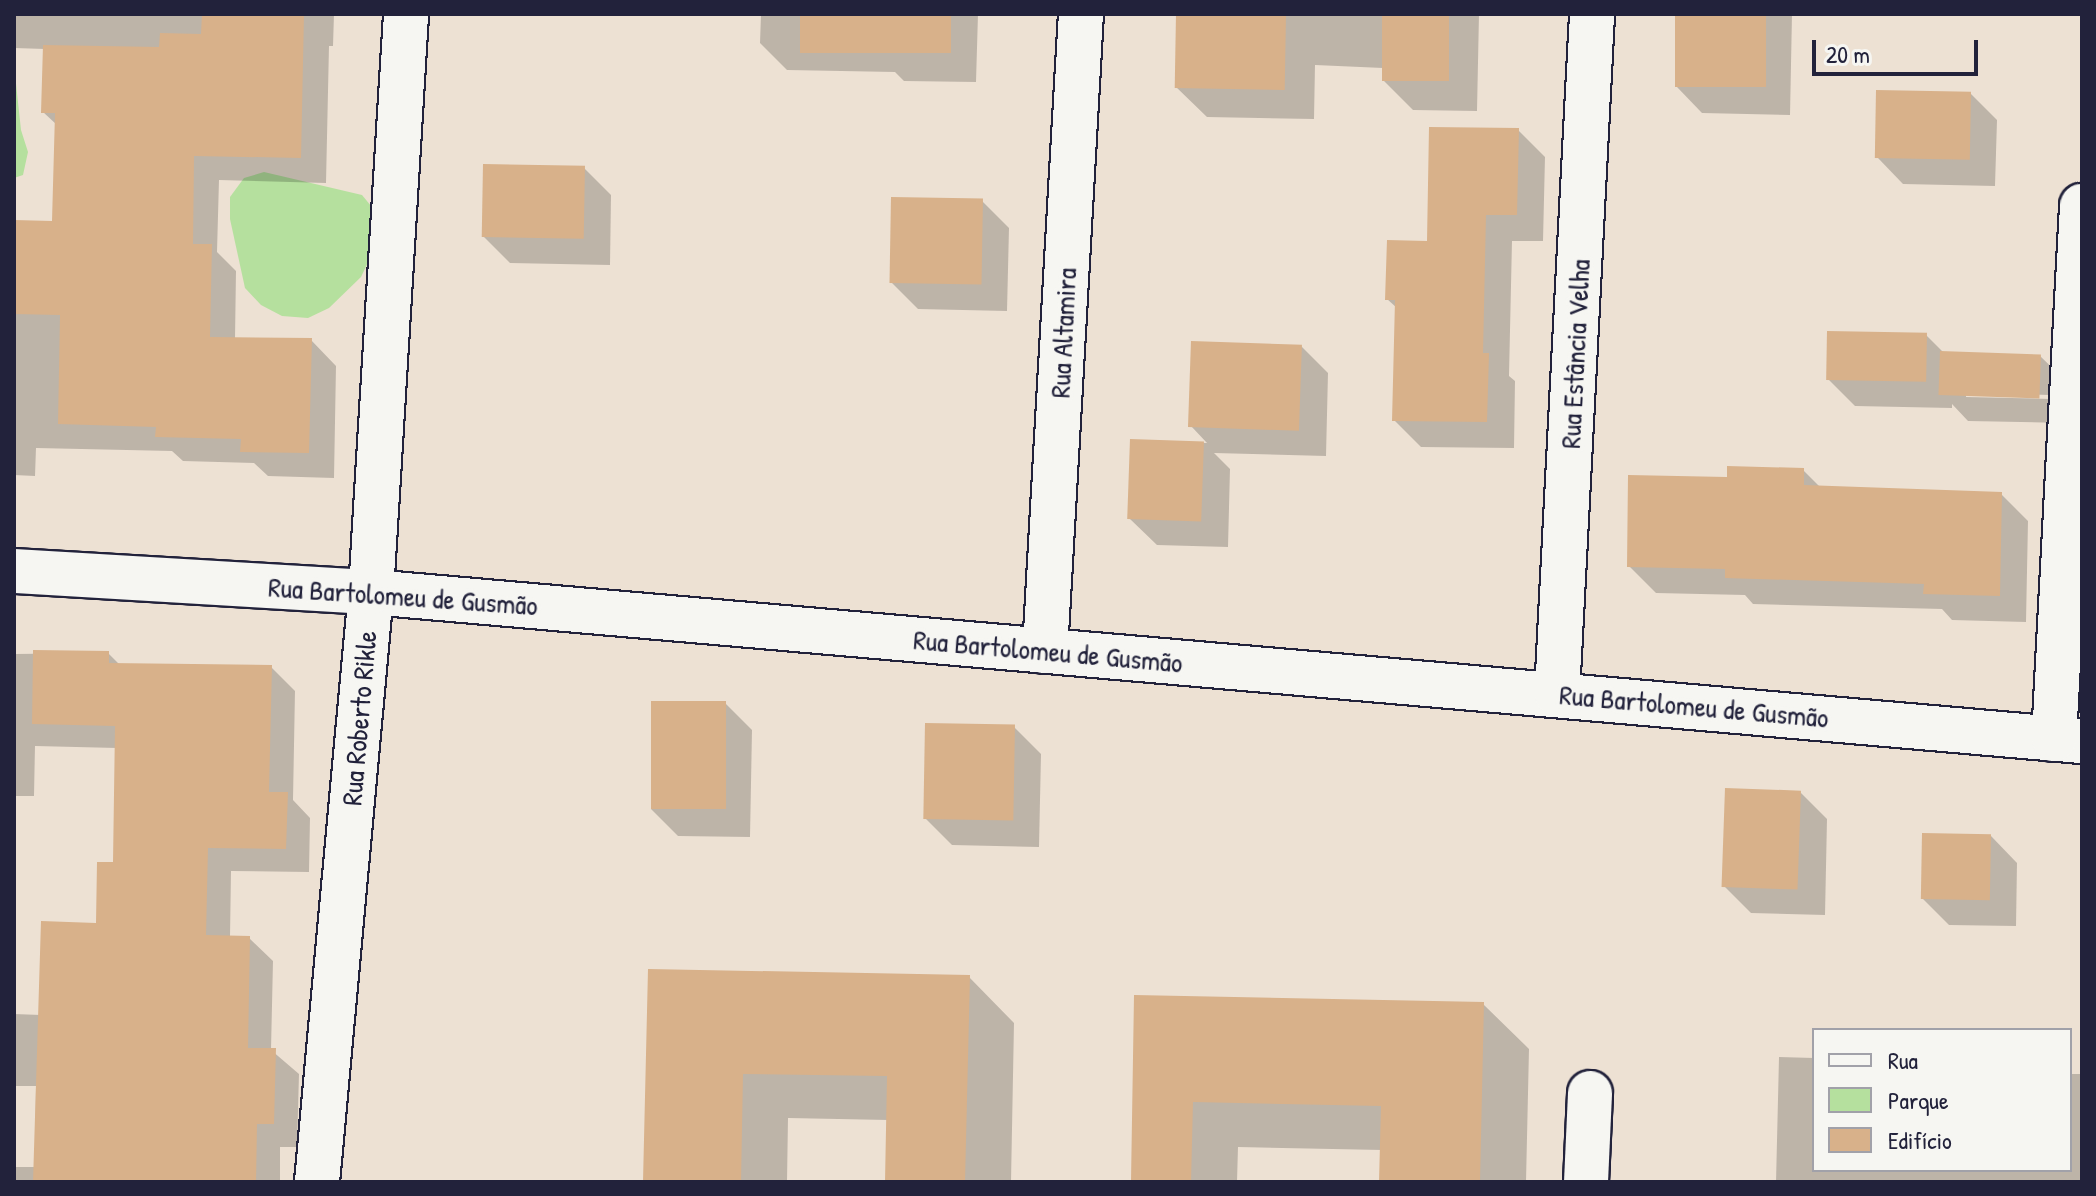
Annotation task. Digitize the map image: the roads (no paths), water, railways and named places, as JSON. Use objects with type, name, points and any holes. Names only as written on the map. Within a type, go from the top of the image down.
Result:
[{"type":"street","name":"Rua Roberto Rikle","points":[[317,1182],[371,592],[406,14]]},
{"type":"street","name":"Rua Altamira","points":[[1045,651],[1081,14]]},
{"type":"street","name":"Rua Estância Velha","points":[[1557,694],[1592,14]]},
{"type":"street","points":[[2068,740],[2082,206]]},
{"type":"street","name":"Rua Bartolomeu de Gusmão","points":[[14,571],[371,592],[2068,740]]},
{"type":"street","points":[[1586,1182],[1590,1093]]}]
